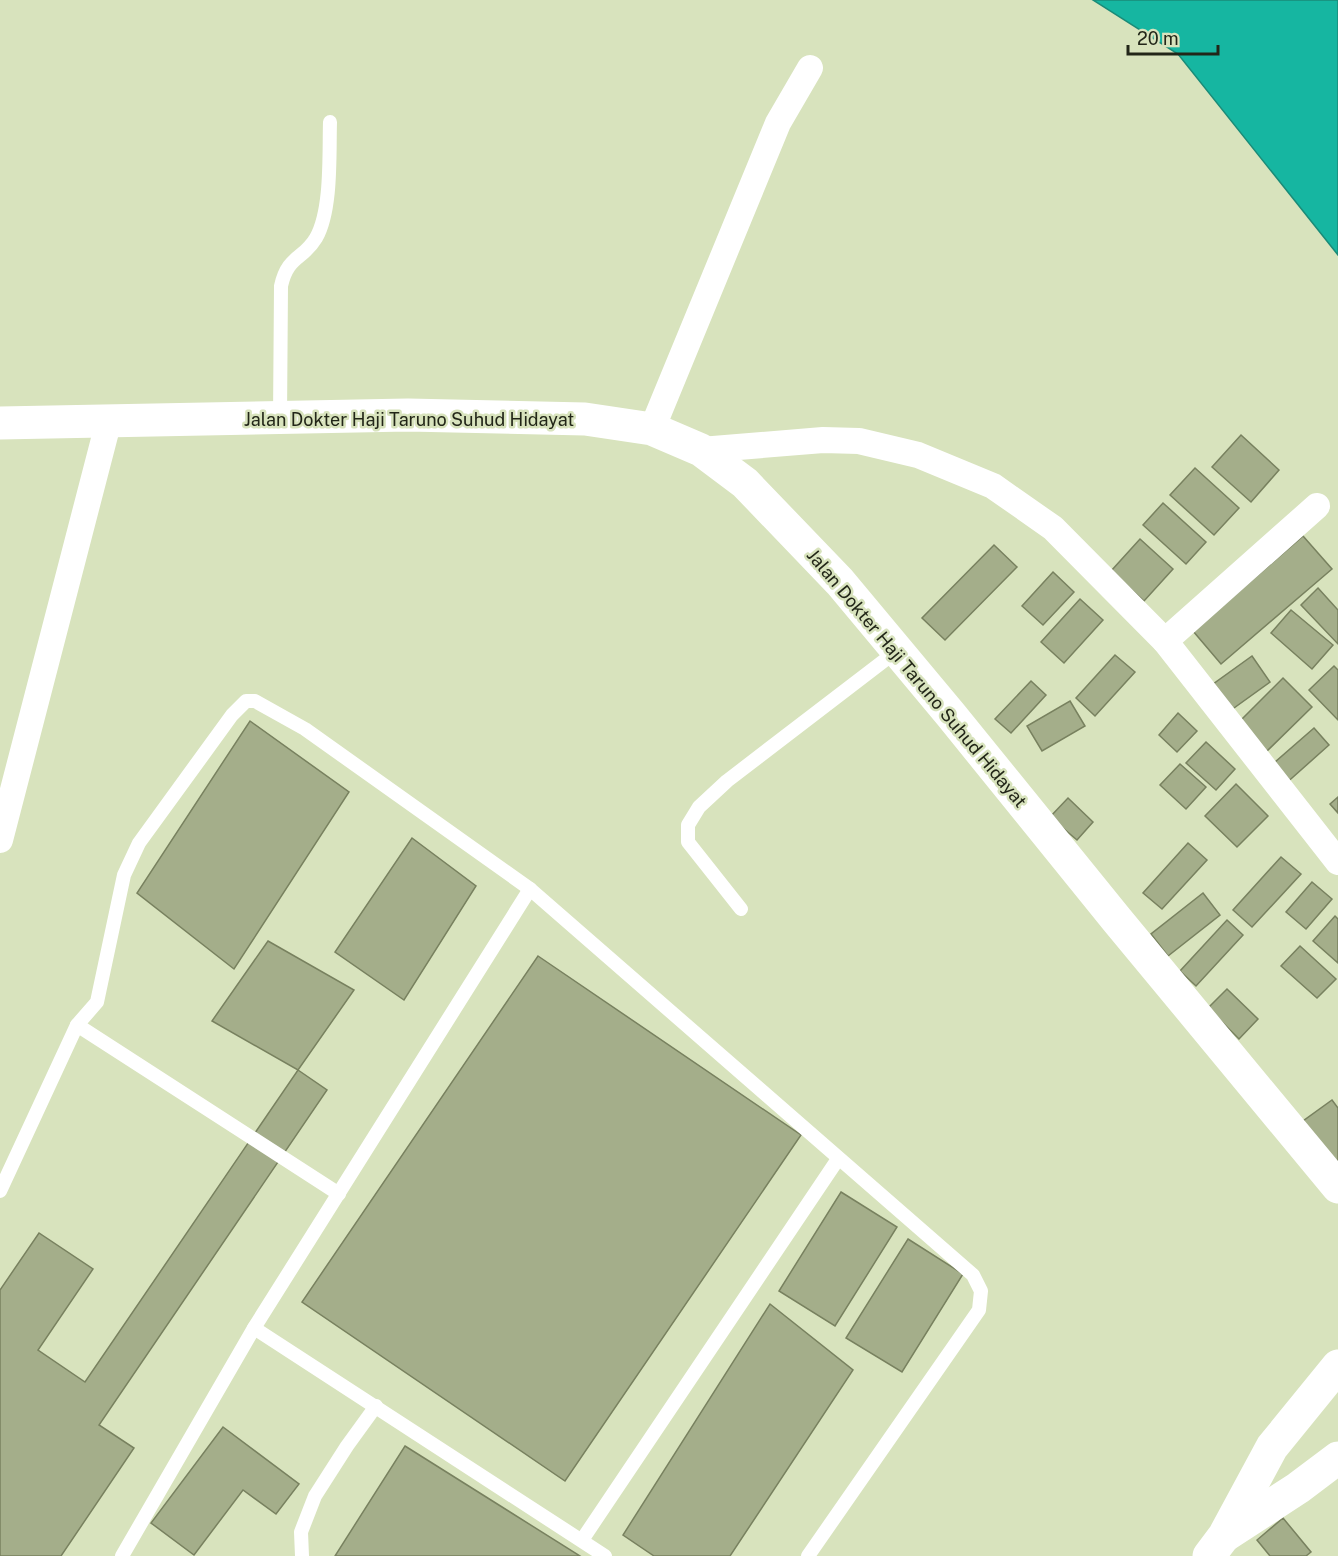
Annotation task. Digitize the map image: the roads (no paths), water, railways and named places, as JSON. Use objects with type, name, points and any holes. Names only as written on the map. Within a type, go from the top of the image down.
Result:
[{"type":"street","points":[[652,429],[778,123],[810,68]]},
{"type":"street","name":"Jalan Dokter Haji Taruno Suhud Hidayat","points":[[0,423],[408,415],[585,420],[652,429],[701,450],[745,483],[840,582],[1338,1187]]},
{"type":"street","points":[[0,840],[109,420]]},
{"type":"street","points":[[701,450],[823,440],[859,441],[918,455],[993,486],[1053,528],[1165,641],[1338,862]]},
{"type":"street","points":[[1165,641],[1317,506]]},
{"type":"street","points":[[1216,1546],[1272,1447],[1338,1366]]},
{"type":"street","points":[[1216,1546],[1338,1458]]},
{"type":"lane","points":[[280,418],[281,285],[290,263],[316,238],[322,224],[327,206],[330,122]]},
{"type":"lane","points":[[741,909],[688,842],[688,825],[699,807],[727,780],[898,651]]},
{"type":"lane","points":[[0,1191],[77,1025],[97,1002],[124,875],[139,843],[232,715],[246,701],[255,701],[305,729],[530,889],[973,1275],[981,1291],[979,1310],[808,1556]]},
{"type":"lane","points":[[122,1556],[254,1328],[530,889]]},
{"type":"lane","points":[[77,1025],[339,1194]]},
{"type":"lane","points":[[582,1540],[838,1159]]},
{"type":"lane","points":[[254,1328],[604,1556]]},
{"type":"lane","points":[[302,1556],[301,1532],[315,1496],[376,1406]]},
{"type":"water","points":[[1093,0],[1338,0],[1338,255],[1178,54]]}]
